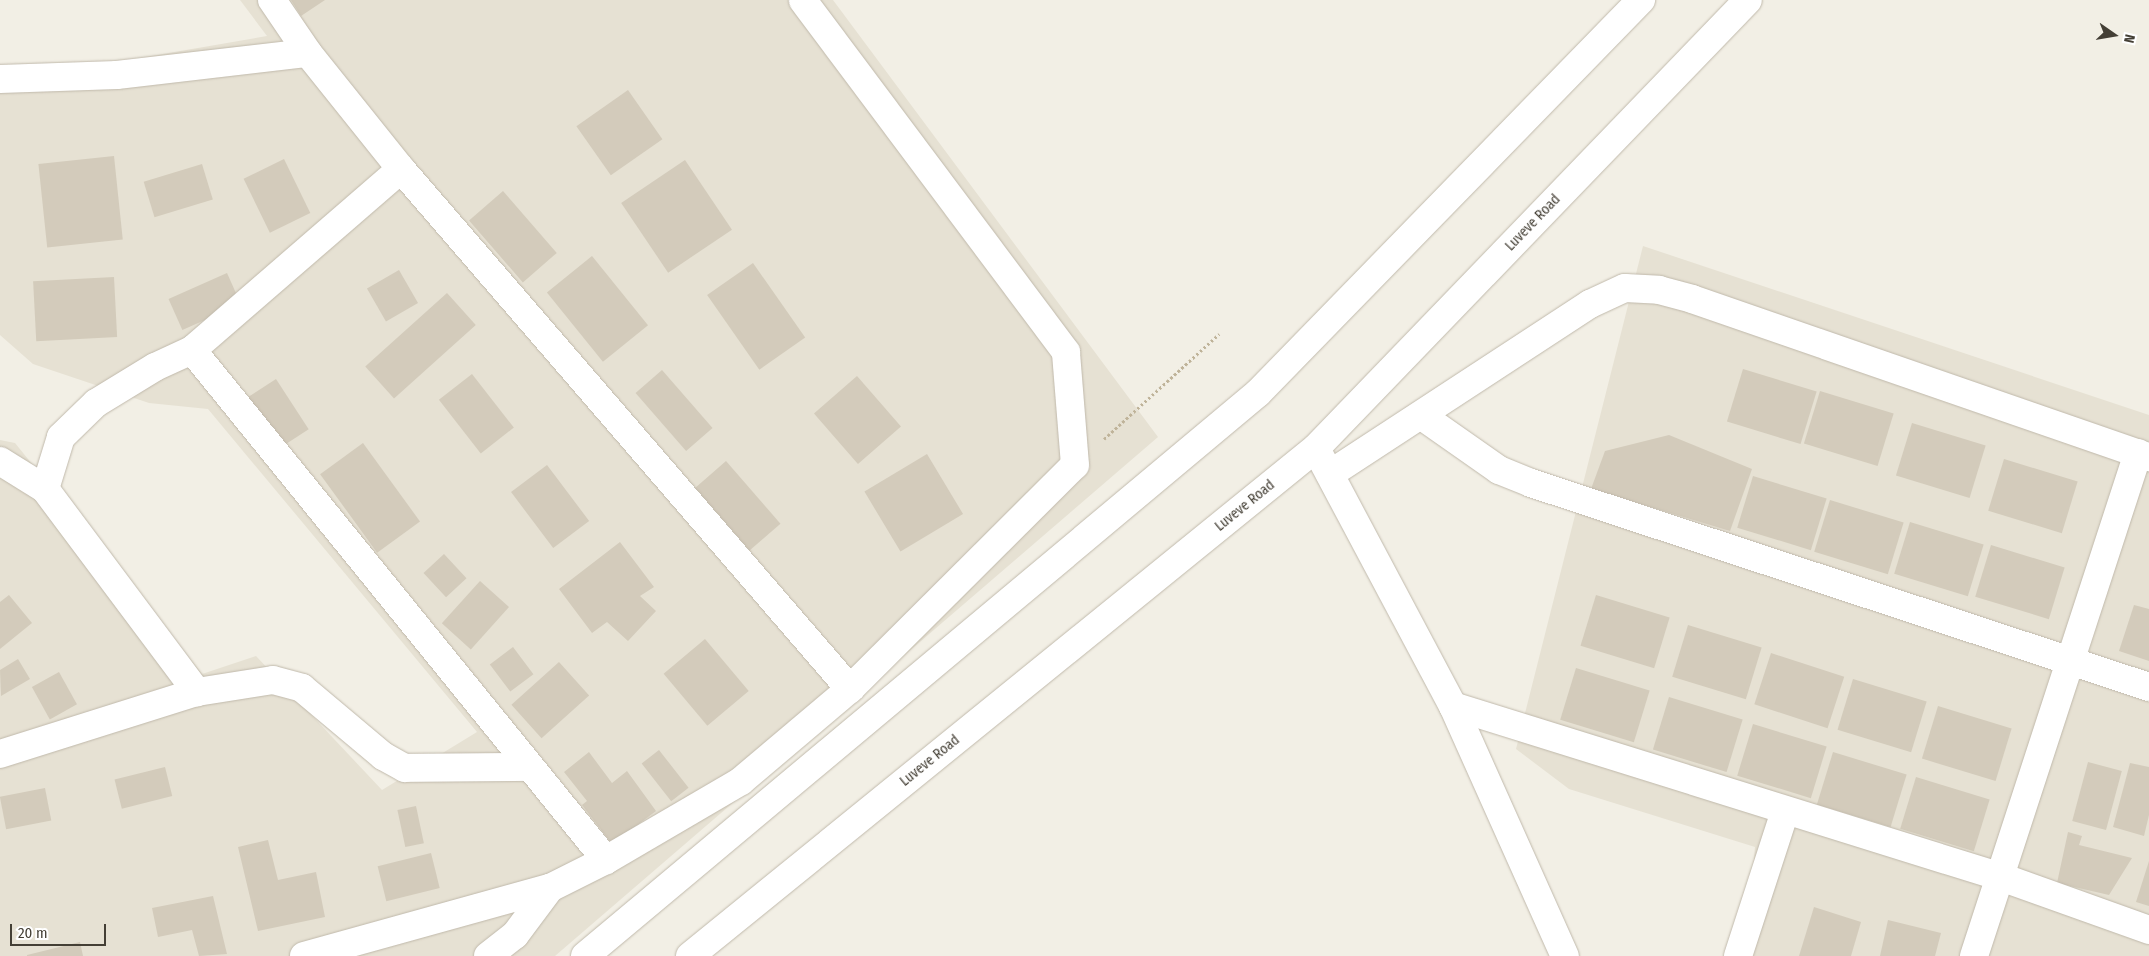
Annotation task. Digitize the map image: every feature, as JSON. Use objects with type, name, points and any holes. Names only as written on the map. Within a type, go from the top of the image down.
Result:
[{"type":"street","points":[[272,0],[308,53],[401,169],[850,689]]},
{"type":"street","points":[[304,956],[550,888],[606,860],[741,781],[850,689],[1076,465],[1066,352],[803,0]]},
{"type":"street","points":[[586,956],[1258,394],[1641,0]]},
{"type":"street","name":"Luveve Road","points":[[690,956],[1316,448],[1748,0]]},
{"type":"street","points":[[0,79],[117,75],[308,53]]},
{"type":"street","points":[[45,489],[61,437],[96,403],[155,368],[192,350],[401,169]]},
{"type":"street","points":[[1330,474],[1390,433],[1422,416],[1590,304],[1625,288],[1659,290],[1692,299],[2144,455],[2070,662],[1974,956]]},
{"type":"street","points":[[192,350],[606,860]]},
{"type":"street","points":[[1422,416],[1499,470],[1531,483],[2149,687]]},
{"type":"street","points":[[1316,448],[1453,706],[1565,956]]},
{"type":"street","points":[[0,461],[45,489],[197,692]]},
{"type":"street","points":[[0,754],[197,692],[257,680],[287,682],[302,688],[383,756],[405,768],[529,767]]},
{"type":"street","points":[[1453,706],[2001,877],[2149,930]]},
{"type":"street","points":[[1738,956],[1785,811]]},
{"type":"street","points":[[488,956],[515,935],[550,888]]},
{"type":"path","points":[[1076,465],[1219,334]]},
{"type":"shaded area","points":[[240,0],[833,0],[1158,437],[555,956],[0,956],[0,440],[15,443],[202,674],[256,656],[382,790],[477,732],[208,409],[149,403],[33,364],[0,335],[0,82],[267,36]]},
{"type":"shaded area","points":[[1643,246],[2149,415],[2149,956],[1746,956],[1755,847],[1569,789],[1516,749]]},
{"type":"building","points":[[291,0],[325,0],[301,16]]},
{"type":"building","points":[[628,90],[662,139],[611,175],[576,126]]},
{"type":"building","points":[[114,156],[123,240],[47,247],[38,164]]},
{"type":"building","points":[[284,159],[310,213],[270,233],[244,179]]},
{"type":"building","points":[[685,160],[732,230],[668,273],[621,203]]},
{"type":"building","points":[[202,164],[213,199],[154,217],[144,182]]},
{"type":"building","points":[[503,191],[557,253],[523,282],[469,221]]},
{"type":"building","points":[[592,256],[648,325],[603,362],[547,293]]},
{"type":"building","points":[[753,263],[805,338],[759,370],[707,295]]},
{"type":"building","points":[[399,270],[418,303],[386,321],[367,288]]},
{"type":"building","points":[[227,273],[241,304],[182,330],[169,299]]},
{"type":"building","points":[[114,277],[117,337],[36,341],[33,281]]},
{"type":"building","points":[[447,293],[476,325],[394,399],[365,367]]},
{"type":"building","points":[[1743,369],[1817,392],[1801,444],[1727,422]]},
{"type":"building","points":[[662,370],[713,428],[686,451],[636,393]]},
{"type":"building","points":[[472,374],[514,428],[481,453],[439,400]]},
{"type":"building","points":[[857,376],[901,427],[858,464],[814,413]]},
{"type":"building","points":[[276,379],[309,429],[280,448],[247,398]]},
{"type":"building","points":[[1820,391],[1894,414],[1878,466],[1804,444]]},
{"type":"building","points":[[1912,423],[1986,446],[1970,498],[1896,476]]},
{"type":"building","points":[[1669,435],[1752,469],[1730,531],[1591,489],[1605,451]]},
{"type":"building","points":[[363,443],[420,521],[377,553],[320,474]]},
{"type":"building","points":[[927,454],[963,514],[900,552],[864,492]]},
{"type":"building","points":[[2004,459],[2078,482],[2062,533],[1988,511]]},
{"type":"building","points":[[726,461],[780,524],[750,551],[695,488]]},
{"type":"building","points":[[547,465],[589,521],[553,548],[511,492]]},
{"type":"building","points":[[1753,476],[1827,499],[1811,550],[1737,528]]},
{"type":"building","points":[[1830,500],[1904,523],[1888,574],[1814,552]]},
{"type":"building","points":[[1910,522],[1984,545],[1968,596],[1894,574]]},
{"type":"building","points":[[620,542],[654,587],[640,596],[656,611],[628,641],[607,622],[592,633],[559,589]]},
{"type":"building","points":[[1991,545],[2065,568],[2049,619],[1975,597]]},
{"type":"building","points":[[444,554],[467,578],[446,597],[424,573]]},
{"type":"building","points":[[480,581],[509,607],[471,649],[442,623]]},
{"type":"building","points":[[9,595],[32,623],[0,649],[0,602]]},
{"type":"building","points":[[1596,595],[1670,618],[1654,668],[1581,646]]},
{"type":"building","points":[[2134,605],[2149,609],[2149,661],[2119,651]]},
{"type":"building","points":[[1688,625],[1762,648],[1746,699],[1672,677]]},
{"type":"building","points":[[705,639],[749,691],[707,726],[664,674]]},
{"type":"building","points":[[513,647],[533,674],[510,692],[490,664]]},
{"type":"building","points":[[1771,653],[1844,677],[1828,728],[1754,704]]},
{"type":"building","points":[[18,659],[30,679],[1,696],[0,670]]},
{"type":"building","points":[[559,662],[589,695],[542,738],[511,705]]},
{"type":"building","points":[[1576,668],[1650,691],[1634,742],[1560,720]]},
{"type":"building","points":[[59,672],[77,704],[50,719],[32,687]]},
{"type":"building","points":[[1853,679],[1927,702],[1911,752],[1838,730]]},
{"type":"building","points":[[1669,697],[1743,720],[1727,772],[1653,750]]},
{"type":"building","points":[[1938,706],[2012,729],[1996,781],[1922,759]]},
{"type":"building","points":[[1753,724],[1827,747],[1811,798],[1737,776]]},
{"type":"building","points":[[659,750],[689,788],[671,801],[642,764]]},
{"type":"building","points":[[589,752],[612,783],[627,771],[656,811],[612,844],[582,805],[587,801],[564,772]]},
{"type":"building","points":[[1833,752],[1907,775],[1891,827],[1817,805]]},
{"type":"building","points":[[2088,762],[2122,771],[2106,830],[2072,821]]},
{"type":"building","points":[[2130,763],[2149,767],[2149,815],[2144,836],[2113,827]]},
{"type":"building","points":[[165,767],[172,796],[122,809],[115,780]]},
{"type":"building","points":[[1916,777],[1990,800],[1974,851],[1900,829]]},
{"type":"building","points":[[45,788],[51,820],[6,829],[0,797]]},
{"type":"building","points":[[416,806],[424,843],[405,847],[397,810]]},
{"type":"building","points":[[2068,832],[2082,836],[2079,845],[2132,858],[2109,895],[2057,883]]},
{"type":"building","points":[[268,840],[278,880],[316,872],[325,917],[258,931],[238,847]]},
{"type":"building","points":[[431,853],[440,888],[386,901],[378,866]]},
{"type":"building","points":[[2149,861],[2149,906],[2136,902]]},
{"type":"building","points":[[213,896],[227,954],[199,956],[192,930],[158,937],[152,908]]},
{"type":"building","points":[[1814,907],[1861,922],[1851,956],[1799,956]]},
{"type":"building","points":[[1888,920],[1941,933],[1935,956],[1880,956]]},
{"type":"building","points":[[80,942],[83,956],[27,956],[27,955]]}]
